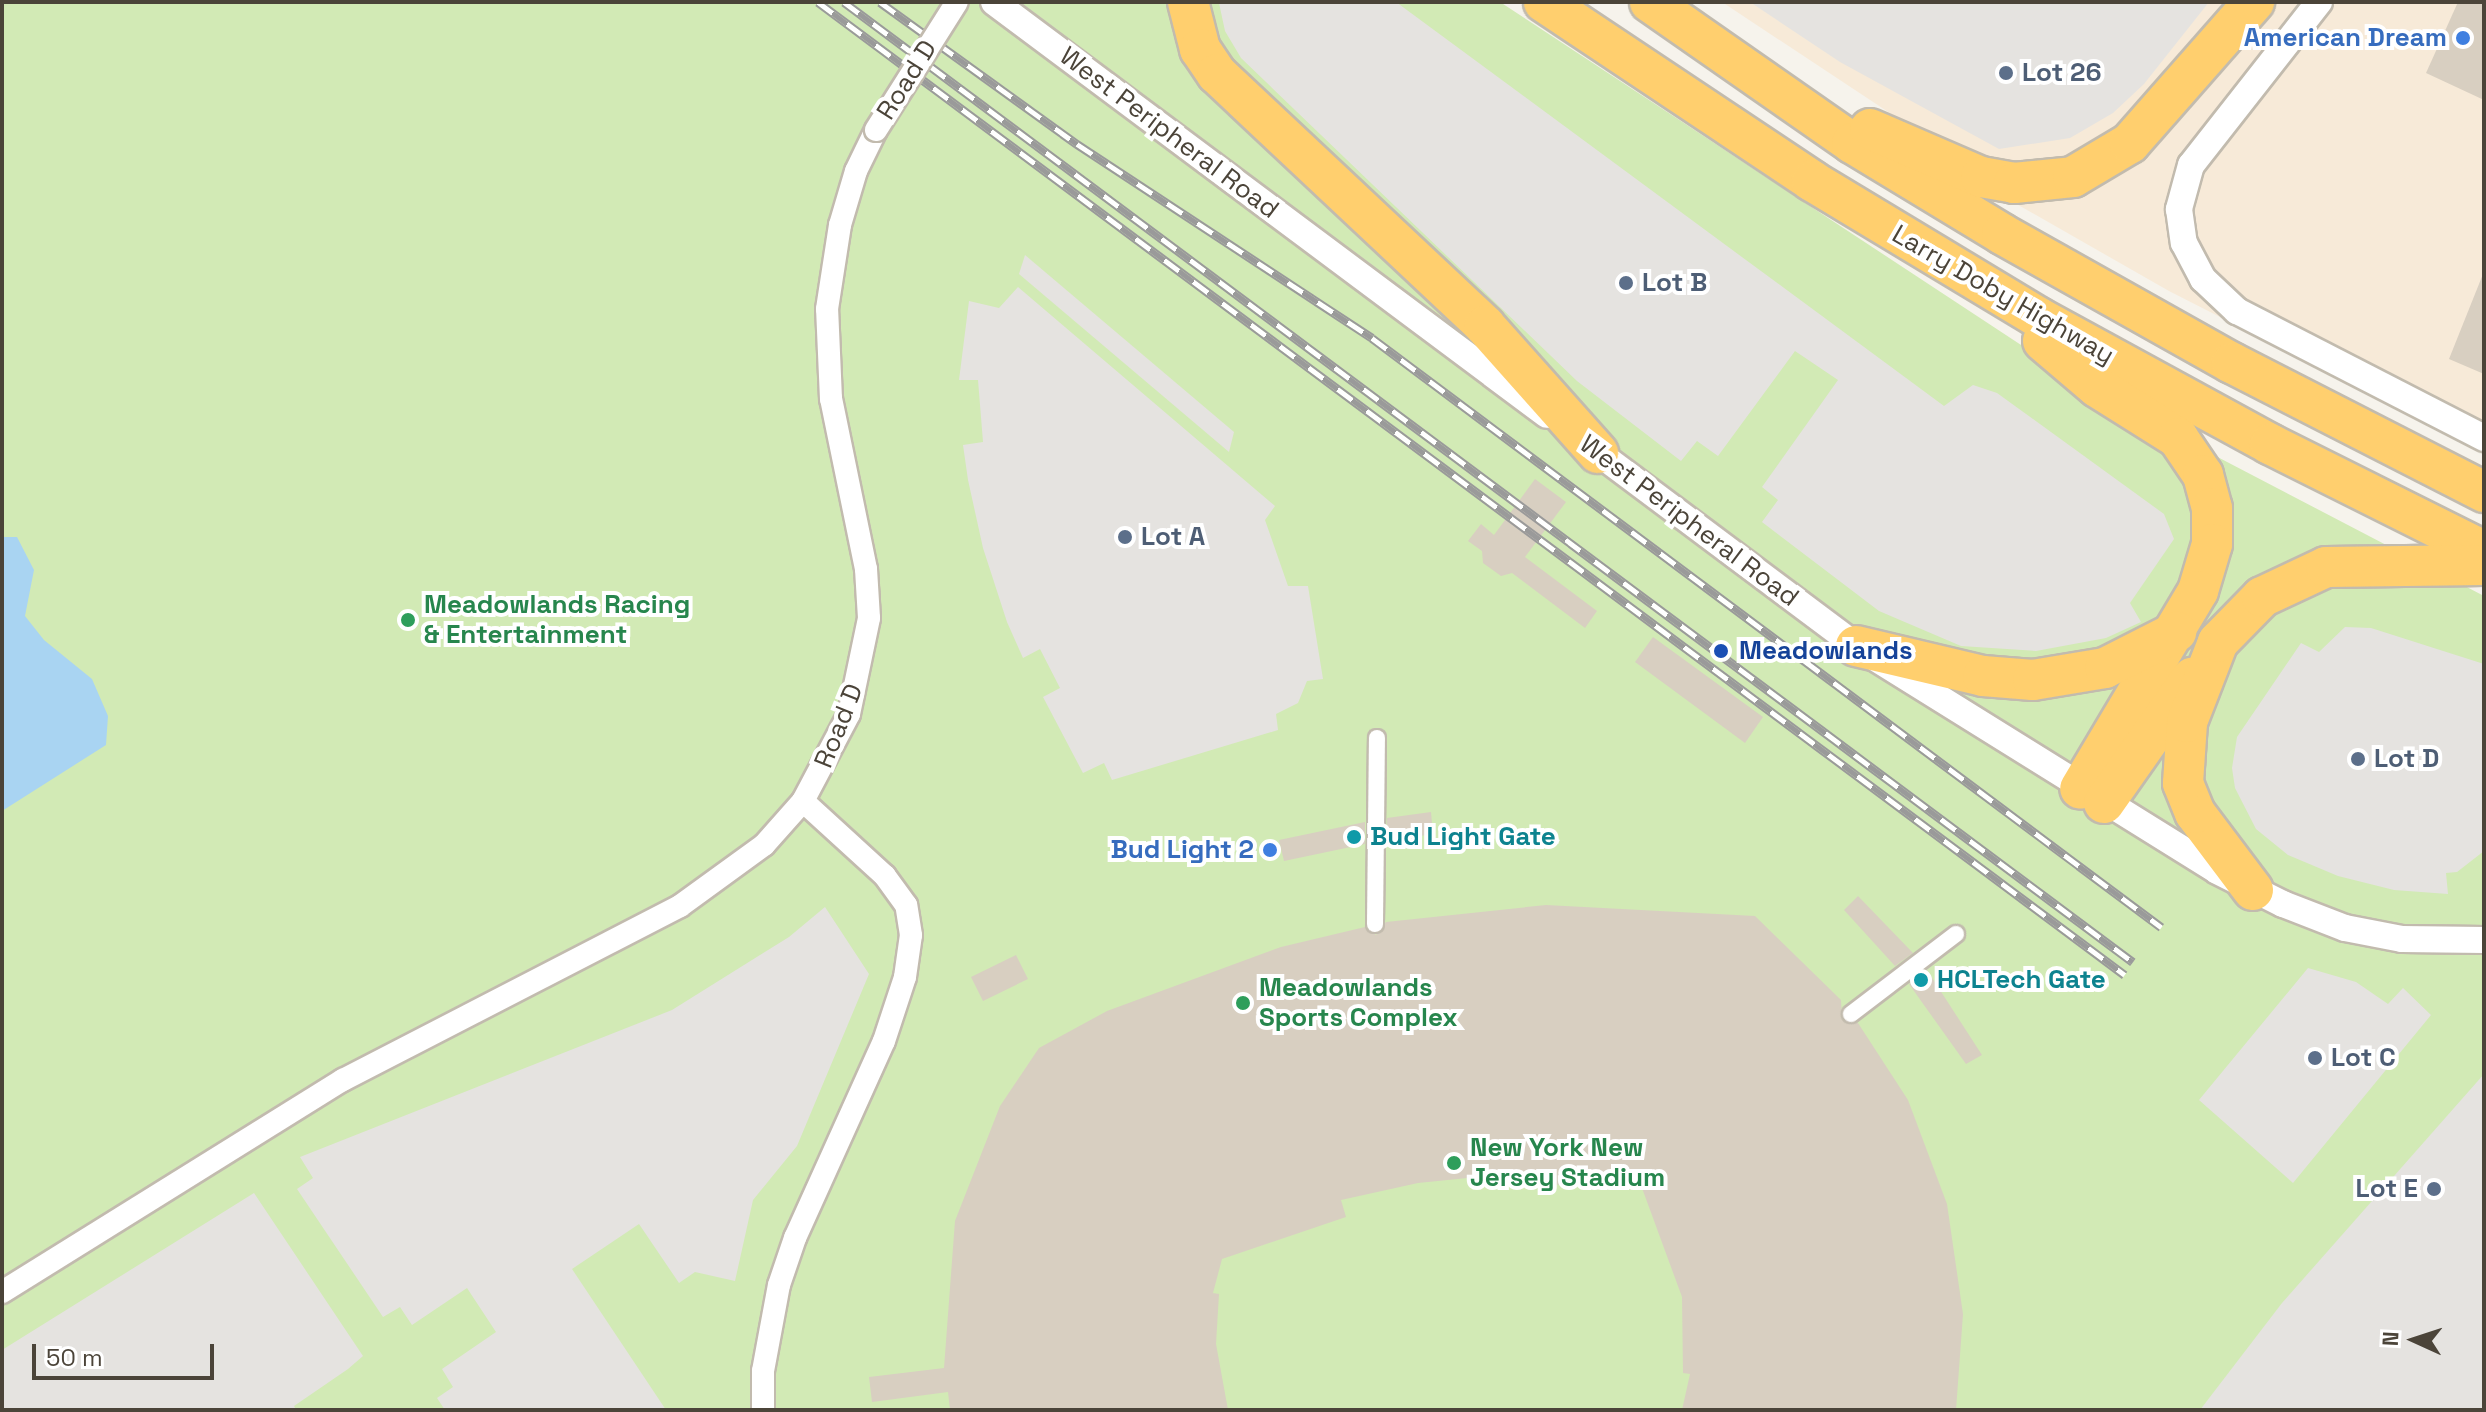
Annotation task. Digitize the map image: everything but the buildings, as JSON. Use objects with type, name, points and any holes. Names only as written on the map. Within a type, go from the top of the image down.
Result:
[{"type":"highway","points":[[1188,2],[1197,42],[1217,74],[1485,326],[1598,453]]},
{"type":"highway","name":"Larry Doby Highway","points":[[1650,2],[1782,90],[1852,143],[2065,271],[2271,384],[2484,492]]},
{"type":"highway","points":[[1782,90],[1981,177],[2014,183],[2059,180],[2089,171],[2130,143],[2254,2]]},
{"type":"highway","name":"Larry Doby Highway","points":[[1546,5],[1812,181],[1964,274],[2206,410],[2484,551]]},
{"type":"highway","points":[[1964,274],[2097,387],[2178,438],[2196,462],[2209,491],[2212,544],[2204,577],[2092,796]]},
{"type":"highway","points":[[2092,796],[2208,660],[2244,611],[2304,574],[2348,563],[2484,565]]},
{"type":"highway","points":[[1856,646],[1983,676],[2033,680],[2105,668],[2176,632]]},
{"type":"highway","points":[[2208,660],[2187,722],[2183,783],[2195,813],[2253,890]]},
{"type":"street","name":"Road D","points":[[2,1292],[343,1080],[680,906],[764,845],[803,801],[849,714],[869,618],[866,569],[831,399],[827,309],[840,225],[856,171],[876,130],[957,2]]},
{"type":"street","name":"West Peripheral Road","points":[[994,2],[1856,646],[2092,796],[2253,890],[2315,918],[2373,934],[2484,940]]},
{"type":"street","points":[[2319,2],[2191,165],[2179,209],[2184,243],[2203,279],[2237,311],[2484,438]]},
{"type":"street","points":[[1375,924],[1377,738]]},
{"type":"street","points":[[763,1410],[763,1371],[779,1285],[795,1238],[884,1041],[905,977],[911,935],[906,905],[885,876],[803,801]]},
{"type":"street","points":[[1851,1014],[1956,934]]},
{"type":"shaded area","name":"Lot B","points":[[1396,2],[1944,406],[1973,385],[1997,393],[2164,514],[2174,539],[2130,603],[2141,622],[2106,638],[2036,651],[1961,646],[1879,611],[1762,522],[1778,500],[1762,487],[1838,380],[1795,351],[1718,456],[1697,441],[1681,461],[1577,381],[1241,58],[1225,31],[1219,3]]},
{"type":"shaded area","points":[[1722,2],[2484,2],[2484,452],[2169,291],[1999,194],[1926,137]]},
{"type":"shaded area","name":"Lot 26","points":[[1750,2],[2209,2],[2144,84],[2113,113],[2070,138],[1999,149],[1840,62]]},
{"type":"shaded area","points":[[1025,255],[1234,432],[1229,452],[1019,274]]},
{"type":"shaded area","name":"Lot A","points":[[1018,287],[1275,506],[1265,520],[1288,586],[1308,586],[1323,679],[1307,681],[1298,703],[1276,714],[1278,730],[1112,780],[1104,763],[1083,773],[1043,697],[1060,688],[1040,649],[1023,658],[1007,622],[983,548],[963,445],[983,442],[978,380],[959,380],[969,301],[999,308]]},
{"type":"shaded area","name":"Lot D","points":[[2345,627],[2371,628],[2484,664],[2484,851],[2457,872],[2446,873],[2448,894],[2394,890],[2338,876],[2288,855],[2256,829],[2235,788],[2232,768],[2237,737],[2301,643],[2319,652]]},
{"type":"shaded area","points":[[825,907],[869,974],[797,1146],[753,1200],[735,1281],[695,1272],[679,1283],[639,1224],[572,1269],[666,1410],[445,1410],[437,1398],[453,1387],[442,1369],[496,1332],[467,1288],[412,1325],[400,1307],[383,1317],[297,1189],[313,1178],[300,1157],[672,1010],[789,937]]},
{"type":"shaded area","name":"Lot C","points":[[2308,968],[2356,982],[2388,1004],[2403,988],[2431,1015],[2293,1183],[2199,1100]]},
{"type":"shaded area","name":"Lot E","points":[[2484,1074],[2484,1410],[2200,1410],[2282,1303]]},
{"type":"shaded area","points":[[254,1193],[363,1356],[348,1369],[294,1406],[296,1410],[2,1410],[2,1350]]},
{"type":"green space","name":"Meadowlands Sports Complex","points":[[2,2],[1500,2],[2091,391],[2484,596],[2484,1410],[2,1410]]},
{"type":"water","points":[[2,537],[17,537],[34,570],[25,616],[44,640],[92,679],[108,716],[106,745],[2,811]]},
{"type":"railway","points":[[818,2],[2125,975]]},
{"type":"railway","points":[[844,2],[2133,962]]},
{"type":"railway","points":[[880,2],[1077,144],[1372,338],[2161,927]]},
{"type":"place","name":"American Dream","points":[[2463,38]]},
{"type":"place","name":"Lot 26","points":[[2006,73]]},
{"type":"place","name":"Lot B","points":[[1626,283]]},
{"type":"place","name":"Lot A","points":[[1125,537]]},
{"type":"place","name":"Meadowlands Racing & Entertainment","points":[[408,620]]},
{"type":"place","name":"Meadowlands","points":[[1721,651]]},
{"type":"place","name":"Lot D","points":[[2358,759]]},
{"type":"place","name":"Bud Light Gate","points":[[1354,837]]},
{"type":"place","name":"Bud Light 2","points":[[1270,850]]},
{"type":"place","name":"HCLTech Gate","points":[[1921,980]]},
{"type":"place","name":"Meadowlands Sports Complex","points":[[1243,1003]]},
{"type":"place","name":"Lot C","points":[[2315,1058]]},
{"type":"place","name":"New York New Jersey Stadium","points":[[1454,1163]]},
{"type":"place","name":"Lot E","points":[[2434,1189]]}]
